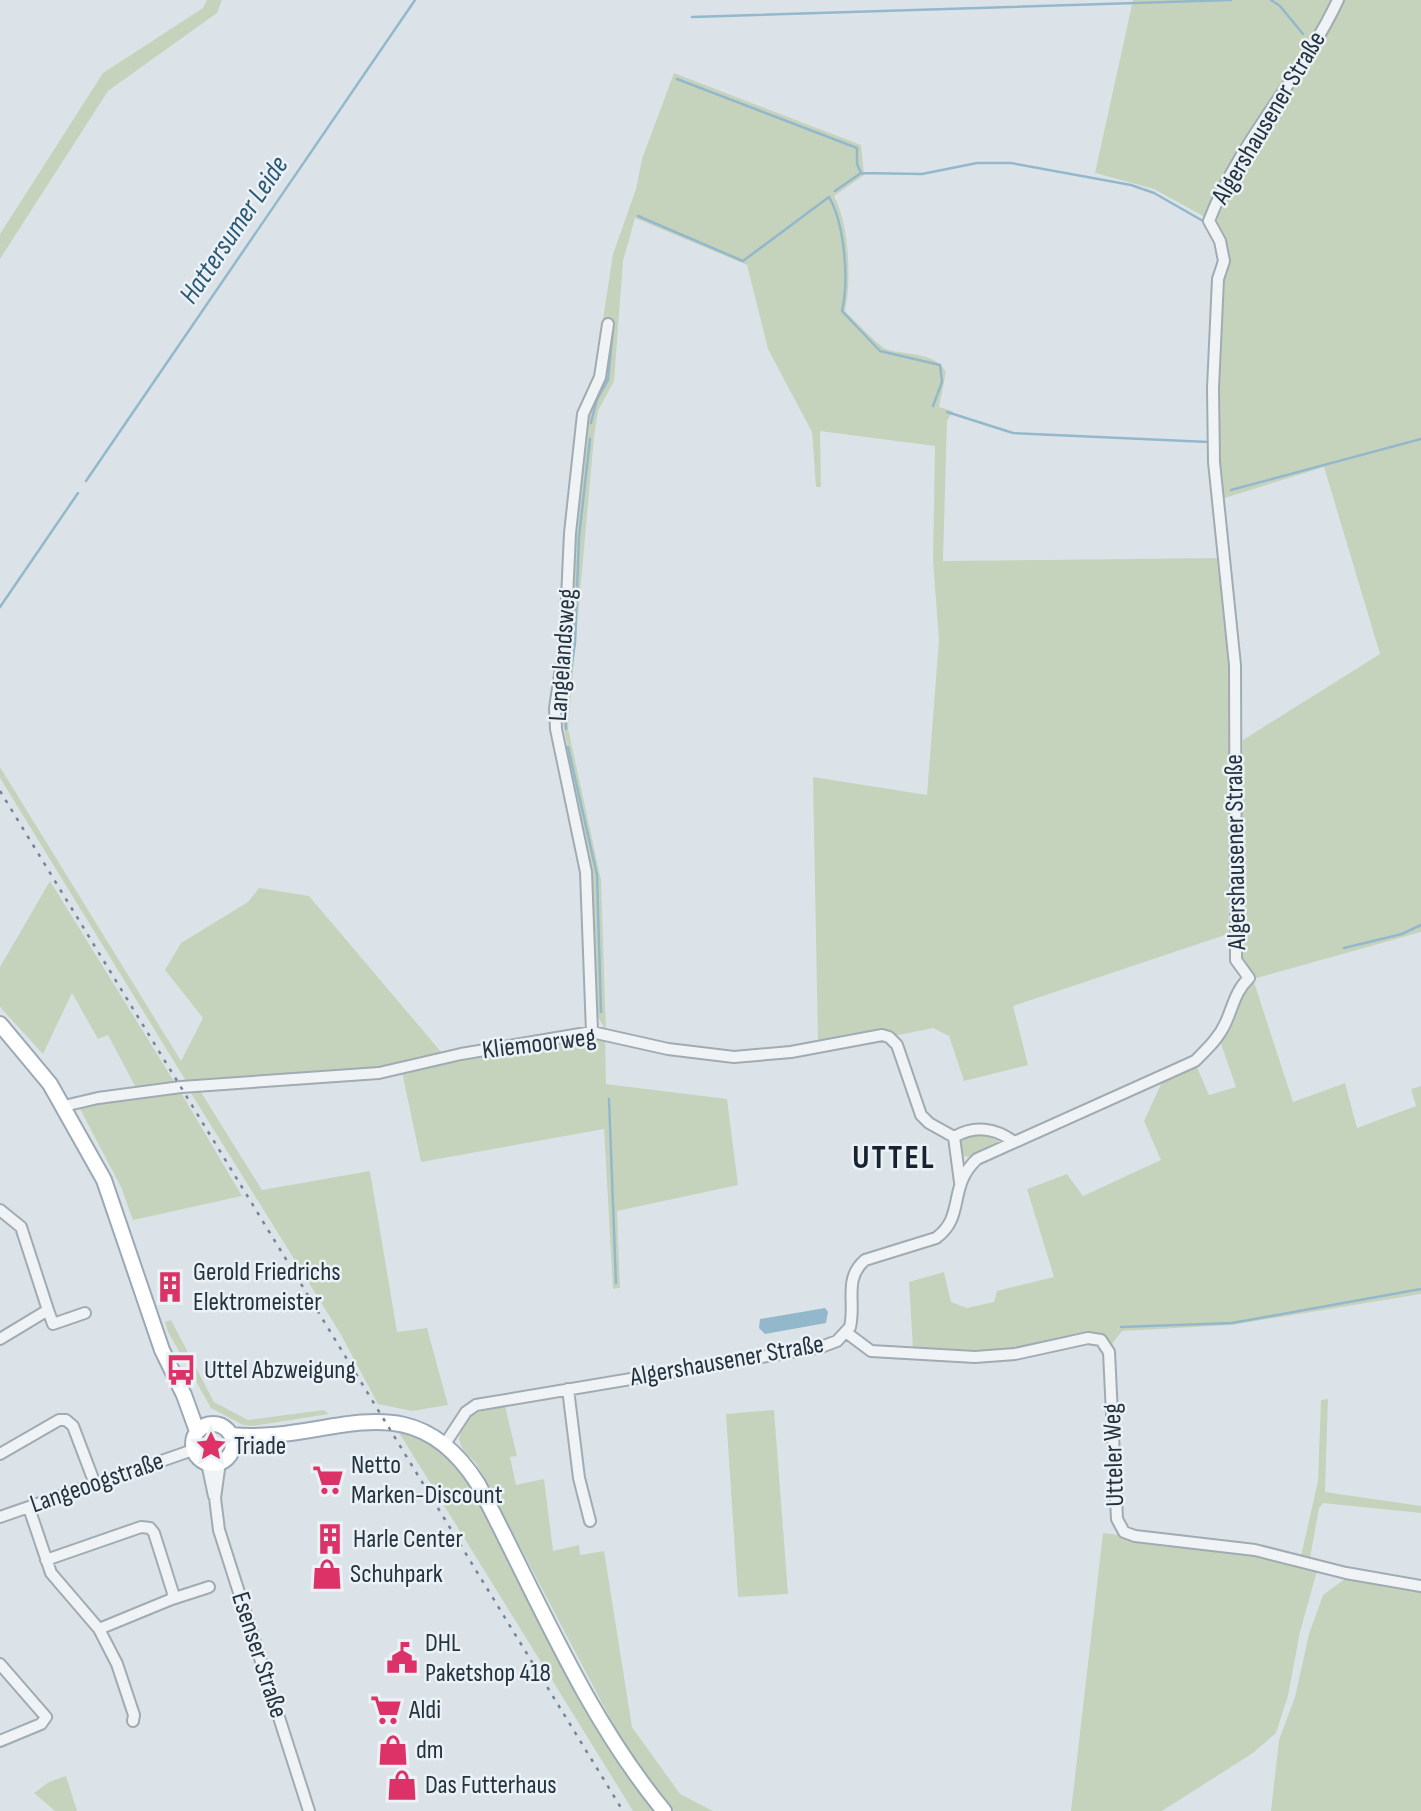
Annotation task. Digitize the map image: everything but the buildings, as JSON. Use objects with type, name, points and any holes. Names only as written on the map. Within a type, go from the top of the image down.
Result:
[{"type":"main road","points":[[0,1024],[33,1062],[64,1106],[104,1180],[162,1350],[203,1427]]},
{"type":"main road","points":[[203,1427],[193,1450],[213,1463],[232,1442],[374,1420],[410,1427],[445,1444],[457,1455],[478,1484],[593,1708],[629,1766],[664,1811]]},
{"type":"main road","points":[[203,1427],[222,1426],[232,1442]]},
{"type":"street","name":"Algershausener Straße","points":[[445,1444],[466,1412],[476,1405],[821,1347],[837,1341],[847,1333],[852,1318],[851,1280],[855,1268],[865,1260],[936,1238],[944,1232],[954,1216],[960,1182],[977,1159],[1195,1061],[1213,1044],[1225,1024],[1240,987],[1249,978],[1236,960],[1235,665],[1214,462],[1214,360],[1219,279],[1224,261],[1220,241],[1209,221],[1220,191],[1324,30],[1338,0]]},
{"type":"street","name":"Langelandsweg","points":[[592,1031],[586,872],[556,729],[555,708],[565,642],[570,533],[583,414],[600,377],[608,324]]},
{"type":"street","name":"Kliemoorweg","points":[[64,1106],[99,1098],[181,1087],[379,1073],[461,1054],[592,1031],[658,1047],[734,1057],[823,1047],[868,1036],[889,1037],[901,1054],[921,1115],[929,1124],[954,1137]]},
{"type":"street","points":[[960,1182],[954,1137],[978,1129],[995,1131],[1013,1141]]},
{"type":"street","points":[[0,1210],[21,1227],[53,1324],[85,1313]]},
{"type":"street","points":[[0,1339],[48,1310]]},
{"type":"street","name":"Utteler Weg","points":[[847,1333],[871,1351],[975,1357],[1015,1354],[1088,1338],[1101,1340],[1109,1352],[1117,1519],[1124,1532],[1135,1536],[1255,1550],[1346,1573],[1421,1586]]},
{"type":"street","points":[[568,1389],[579,1478],[590,1521]]},
{"type":"street","points":[[0,1454],[59,1420],[66,1420],[74,1426],[95,1484]]},
{"type":"street","name":"Langeoogstraße","points":[[0,1517],[193,1450]]},
{"type":"street","name":"Esenser Straße","points":[[213,1463],[222,1540],[309,1811]]},
{"type":"street","points":[[29,1508],[51,1573],[99,1629],[118,1666],[134,1715],[132,1721]]},
{"type":"street","points":[[46,1560],[146,1527],[154,1533],[173,1593],[172,1599]]},
{"type":"street","points":[[99,1629],[209,1587]]},
{"type":"street","points":[[0,1664],[46,1717],[41,1724],[0,1741]]},
{"type":"green space","points":[[207,0],[222,0],[217,13],[108,91],[0,259],[0,234],[103,73],[203,8]]},
{"type":"green space","points":[[1133,0],[1333,0],[1320,28],[1219,186],[1205,217],[1154,189],[1095,173]]},
{"type":"green space","points":[[1341,0],[1421,0],[1421,932],[1253,979],[1293,1102],[1345,1083],[1357,1128],[1416,1106],[1411,1089],[1421,1086],[1421,1294],[1231,1325],[1122,1331],[1112,1344],[1102,1336],[993,1355],[913,1349],[909,1282],[944,1272],[951,1302],[967,1308],[994,1302],[997,1291],[1054,1277],[1027,1189],[1067,1174],[1083,1196],[1161,1160],[1144,1121],[1163,1080],[1196,1065],[1209,1095],[1236,1087],[1220,1041],[1253,978],[1243,960],[1239,837],[1243,740],[1380,654],[1324,467],[1218,500],[1216,387],[1222,240],[1217,220],[1223,198],[1272,114],[1324,39]]},
{"type":"green space","points":[[674,73],[861,145],[864,175],[834,196],[843,221],[848,252],[845,311],[886,349],[927,357],[941,365],[946,372],[939,407],[953,411],[947,421],[943,561],[1220,558],[1232,665],[1228,934],[1013,1006],[1028,1065],[964,1081],[949,1036],[933,1028],[894,1036],[867,1032],[818,1044],[813,777],[927,795],[939,640],[933,561],[935,446],[820,431],[821,487],[816,487],[812,432],[768,349],[747,265],[635,218],[623,261],[614,381],[598,411],[594,437],[568,728],[601,880],[606,1031],[596,1013],[592,875],[560,708],[589,408],[612,321],[603,319],[613,254],[636,189],[642,159]]},
{"type":"green space","points":[[0,767],[181,1061],[203,1018],[165,970],[181,943],[248,902],[259,888],[309,896],[442,1053],[375,1068],[186,1081],[0,778]]},
{"type":"green space","points":[[50,881],[175,1083],[136,1088],[108,1035],[98,1039],[72,993],[43,1054],[0,1007],[0,967]]},
{"type":"green space","points":[[590,1037],[605,1038],[606,1084],[727,1099],[738,1185],[617,1211],[620,1288],[613,1289],[604,1129],[421,1162],[402,1072]]},
{"type":"green space","points":[[199,1089],[262,1190],[370,1171],[397,1332],[427,1328],[448,1405],[412,1411],[378,1404],[340,1333],[189,1090]]},
{"type":"green space","points":[[180,1091],[242,1196],[133,1220],[121,1187],[79,1107]]},
{"type":"green space","points":[[979,1132],[999,1141],[971,1157],[960,1156],[960,1138]]},
{"type":"green space","points":[[171,1320],[214,1402],[248,1420],[324,1410],[329,1414],[252,1426],[243,1425],[211,1408],[168,1332],[165,1322]]},
{"type":"green space","points":[[1328,1399],[1325,1492],[1421,1506],[1421,1513],[1323,1503],[1319,1508],[1310,1558],[1301,1556],[1318,1481],[1321,1400]]},
{"type":"green space","points":[[501,1404],[505,1406],[517,1456],[510,1457],[516,1485],[544,1479],[553,1551],[579,1545],[580,1555],[604,1551],[632,1727],[680,1794],[713,1811],[674,1811],[642,1773],[621,1739],[476,1463],[463,1450],[459,1440],[464,1425],[474,1415]]},
{"type":"green space","points":[[774,1410],[788,1594],[738,1597],[726,1414]]},
{"type":"green space","points":[[398,1431],[434,1445],[469,1479],[657,1811],[633,1811]]},
{"type":"green space","points":[[1103,1533],[1236,1550],[1317,1571],[1300,1632],[1288,1696],[1276,1733],[1253,1753],[1162,1811],[1071,1811]]},
{"type":"green space","points":[[1346,1578],[1421,1592],[1421,1811],[1271,1811],[1279,1740],[1295,1697],[1309,1634],[1323,1595]]},
{"type":"green space","points":[[66,1776],[77,1811],[55,1811],[34,1793],[49,1782]]},
{"type":"water","points":[[825,1308],[828,1312],[826,1323],[765,1334],[759,1328],[760,1319]]},
{"type":"waterway","name":"Hattersumer Leide","points":[[86,481],[415,0]]},
{"type":"waterway","points":[[692,17],[1231,0]]},
{"type":"waterway","points":[[1271,0],[1280,6],[1303,34]]},
{"type":"waterway","points":[[677,79],[857,148],[857,164],[861,173]]},
{"type":"waterway","points":[[835,191],[861,173],[922,174],[977,163],[1011,163],[1131,185],[1154,193],[1203,221]]},
{"type":"waterway","points":[[638,216],[743,261],[829,197],[839,222],[844,253],[842,311],[880,351],[940,365],[942,382],[933,406]]},
{"type":"waterway","points":[[591,423],[597,399],[608,380],[613,328]]},
{"type":"waterway","points":[[947,412],[1013,433],[1208,442]]},
{"type":"waterway","points":[[566,729],[565,709],[575,643],[579,537],[590,439]]},
{"type":"waterway","points":[[1231,490],[1421,439]]},
{"type":"waterway","name":"Hattersumer Leide","points":[[0,607],[78,493]]},
{"type":"waterway","points":[[568,747],[597,875],[601,1012]]},
{"type":"waterway","points":[[1344,948],[1402,934],[1421,925]]},
{"type":"waterway","points":[[609,1099],[616,1283]]},
{"type":"waterway","points":[[1121,1327],[1232,1323],[1421,1289]]},
{"type":"railway","points":[[0,791],[623,1811]]},
{"type":"place","name":"Gerold Friedrichs Elektromeister","points":[[170,1287]]},
{"type":"place","name":"Uttel Abzweigung","points":[[181,1370]]},
{"type":"place","name":"Triade","points":[[211,1446]]},
{"type":"place","name":"Netto Marken-Discount","points":[[328,1480]]},
{"type":"place","name":"Harle Center","points":[[330,1539]]},
{"type":"place","name":"Schuhpark","points":[[327,1574]]},
{"type":"place","name":"DHL Paketshop 418","points":[[402,1658]]},
{"type":"place","name":"Aldi","points":[[386,1710]]},
{"type":"place","name":"dm","points":[[393,1750]]},
{"type":"place","name":"Das Futterhaus","points":[[402,1785]]},
{"type":"district","name":"UTTEL","points":[[894,1158]]}]
